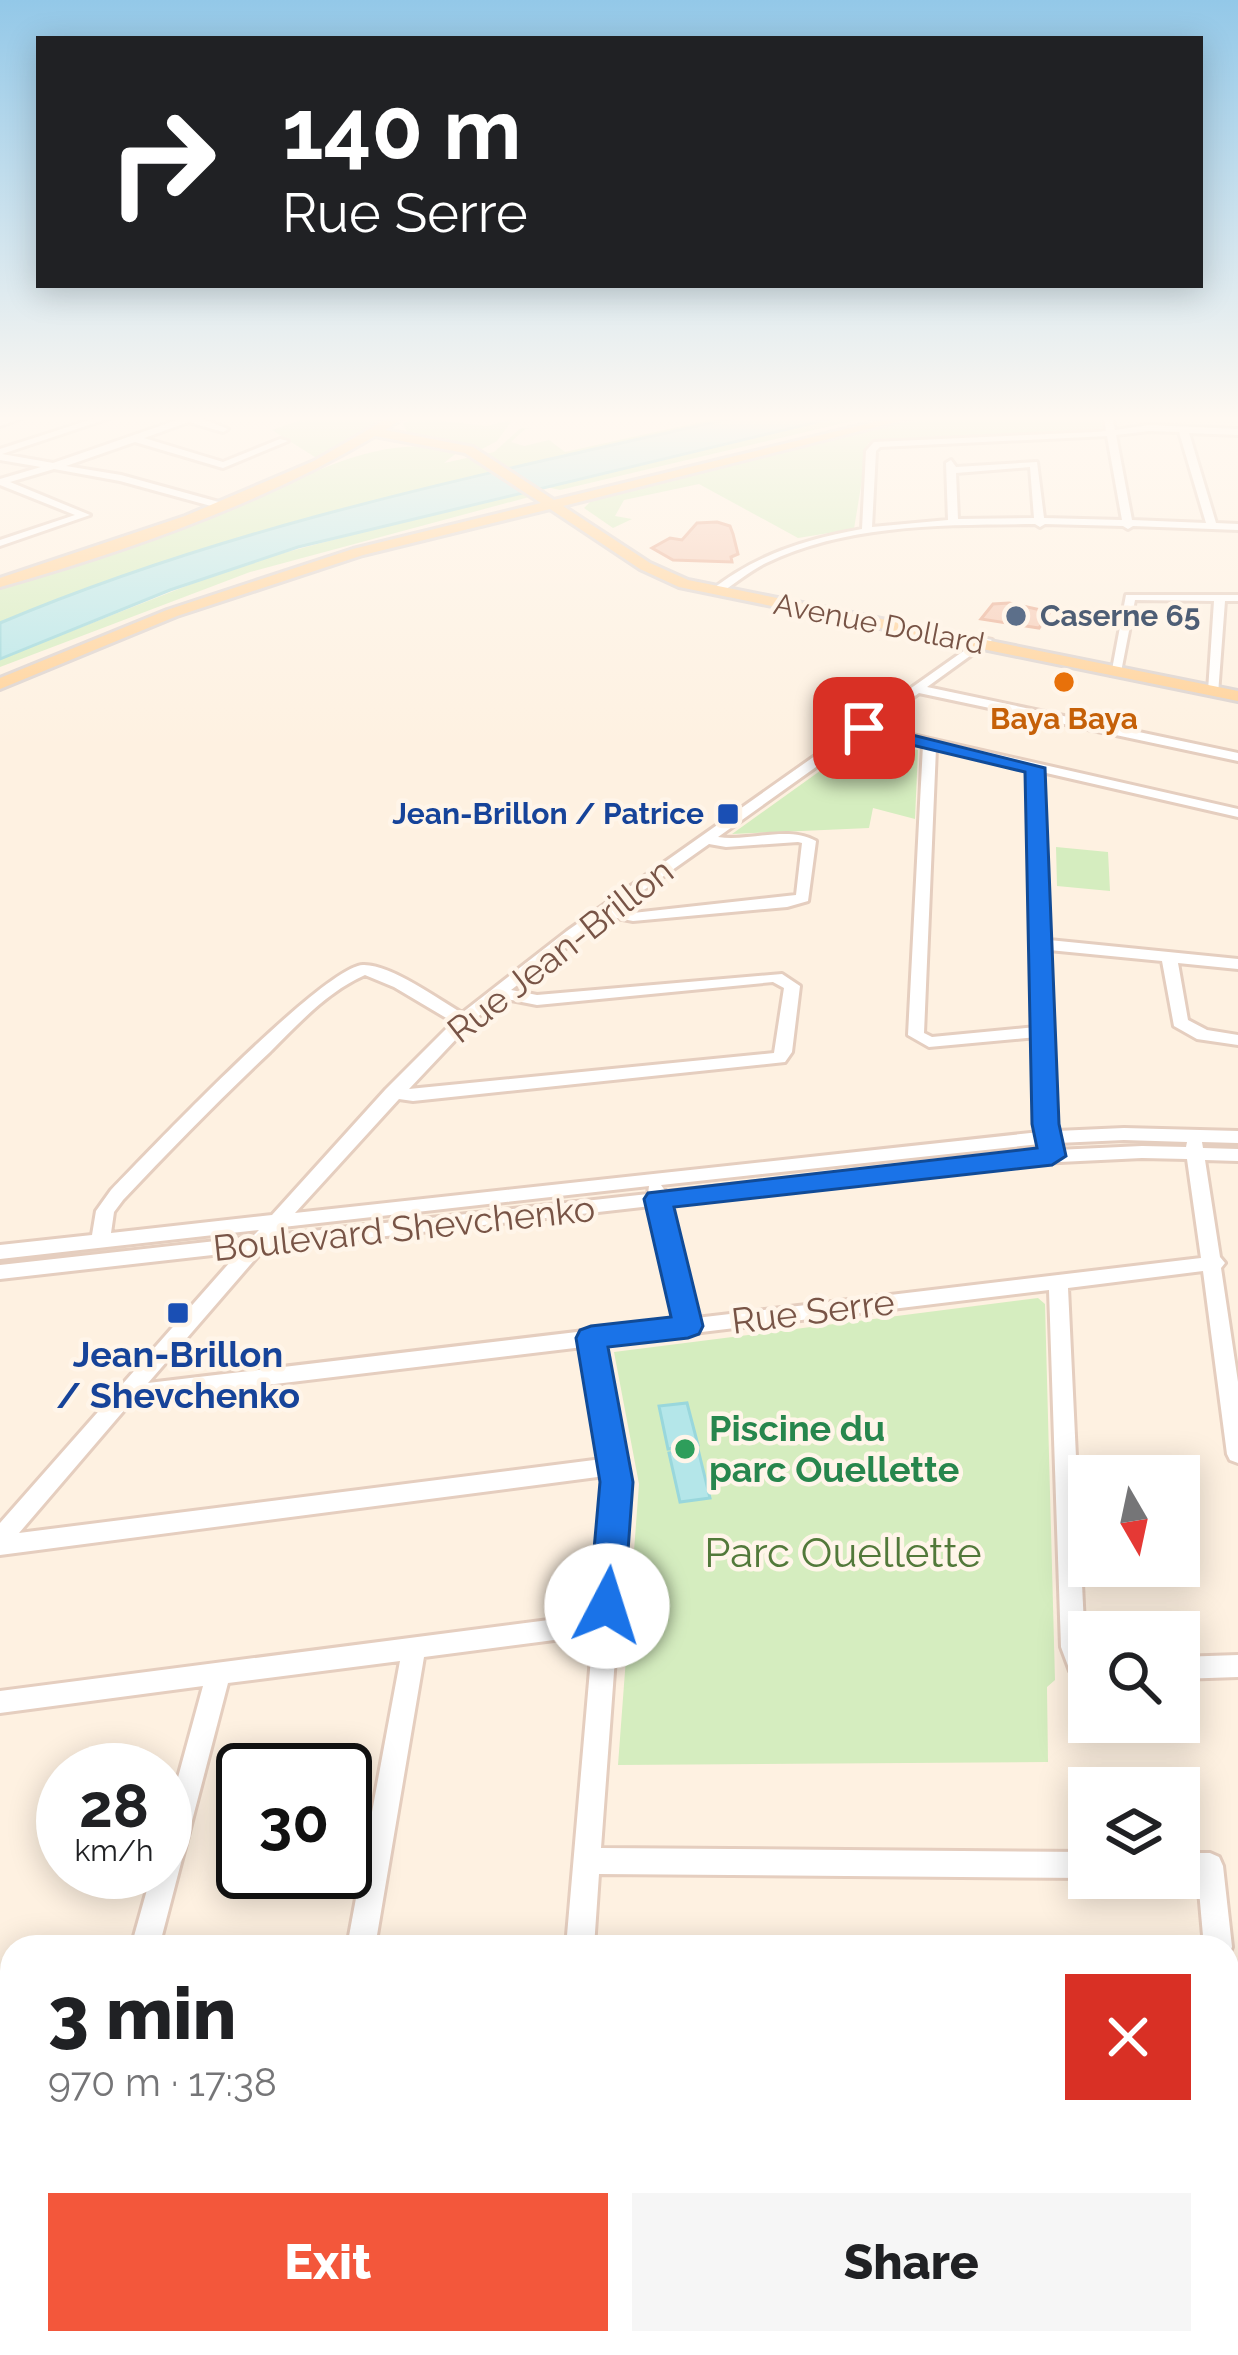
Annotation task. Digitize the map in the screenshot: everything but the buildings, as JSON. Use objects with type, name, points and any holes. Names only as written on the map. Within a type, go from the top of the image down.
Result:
[{"type":"main road","points":[[0,583],[162,527]]},
{"type":"main road","points":[[0,672],[110,626],[269,569],[432,527]]},
{"type":"main road","points":[[0,684],[149,621],[446,527]]},
{"type":"main road","name":"Avenue Dollard","points":[[587,527],[654,572],[717,590],[1238,693]]},
{"type":"main road","name":"Avenue Dollard","points":[[596,527],[668,572],[717,590]]},
{"type":"street","points":[[0,543],[46,527]]},
{"type":"street","points":[[867,527],[867,532]]},
{"type":"street","points":[[717,590],[743,567],[769,554],[867,532],[922,527]]},
{"type":"street","points":[[1204,527],[1238,527]]},
{"type":"street","points":[[1117,669],[1130,597],[1238,598]]},
{"type":"street","points":[[1215,689],[1220,597]]},
{"type":"street","name":"Rue Jean-Brillon","points":[[0,1542],[276,1221],[463,1021],[605,910],[983,643]]},
{"type":"street","points":[[917,689],[1238,757]]},
{"type":"street","points":[[864,728],[1238,813]]},
{"type":"street","points":[[930,745],[916,1035],[929,1042],[1043,1031]]},
{"type":"street","points":[[1035,768],[1050,1146]]},
{"type":"street","points":[[605,910],[633,917],[803,898],[809,841],[707,839]]},
{"type":"street","points":[[1040,944],[1238,964]]},
{"type":"street","points":[[1169,957],[1180,1022],[1203,1036],[1238,1040]]},
{"type":"street","points":[[100,1240],[105,1211],[116,1195],[267,1045],[348,974],[370,971],[463,1021]]},
{"type":"street","points":[[392,1093],[412,1095],[778,1058],[784,1052],[792,986],[776,977],[537,1000],[496,992]]},
{"type":"street","name":"Boulevard Shevchenko","points":[[0,1272],[1050,1146],[1194,1144],[1238,1137]]},
{"type":"street","points":[[1194,1144],[1215,1264],[1238,1450]]},
{"type":"street","name":"Boulevard Shevchenko","points":[[1194,1144],[1238,1155]]},
{"type":"street","points":[[308,1185],[313,1201],[329,1216]]},
{"type":"street","points":[[656,1190],[688,1326]]},
{"type":"street","name":"Boulevard Shevchenko","points":[[0,1252],[276,1221],[656,1190]]},
{"type":"street","name":"Rue Serre","points":[[126,1394],[1215,1264]]},
{"type":"street","points":[[1058,1282],[1072,1611]]},
{"type":"street","points":[[581,1935],[617,1482],[591,1338]]},
{"type":"street","points":[[0,1542],[614,1466]]},
{"type":"street","points":[[0,1702],[606,1623]]},
{"type":"street","points":[[363,1935],[414,1648]]},
{"type":"street","points":[[1200,1667],[1238,1666]]},
{"type":"street","points":[[149,1935],[219,1673]]},
{"type":"street","points":[[586,1861],[1068,1865]]},
{"type":"street","points":[[1200,1866],[1210,1866],[1217,1935]]},
{"type":"green space","points":[[182,527],[279,527],[89,588],[0,623],[0,588]]},
{"type":"green space","points":[[382,527],[418,527],[250,572],[0,667],[0,659],[245,563]]},
{"type":"green space","points":[[778,527],[854,527],[854,529],[798,538]]},
{"type":"green space","points":[[866,738],[918,750],[915,819],[873,808],[869,828],[732,834]]},
{"type":"green space","points":[[1056,847],[1108,852],[1110,891],[1057,886]]},
{"type":"green space","name":"Parc Ouellette","points":[[1038,1298],[1045,1304],[1055,1680],[1047,1687],[1048,1762],[618,1765],[639,1484],[614,1352]]},
{"type":"water","points":[[381,527],[298,547],[170,590],[0,659],[0,623],[89,588],[271,529]]},
{"type":"water","points":[[687,1403],[698,1445],[668,1449],[659,1406]]},
{"type":"water","points":[[698,1449],[710,1498],[680,1502],[669,1453]]},
{"type":"place","name":"Caserne 65","points":[[1016,616]]},
{"type":"place","name":"Baya Baya","points":[[1064,682]]},
{"type":"place","name":"Jean-Brillon / Patrice","points":[[728,814]]},
{"type":"place","name":"Jean-Brillon / Shevchenko","points":[[178,1313]]},
{"type":"place","name":"Piscine du parc Ouellette","points":[[685,1449]]},
{"type":"route","points":[[607,1606],[617,1482],[591,1338],[688,1326],[658,1199],[1052,1156],[1046,1124],[1035,768],[864,728]]}]
